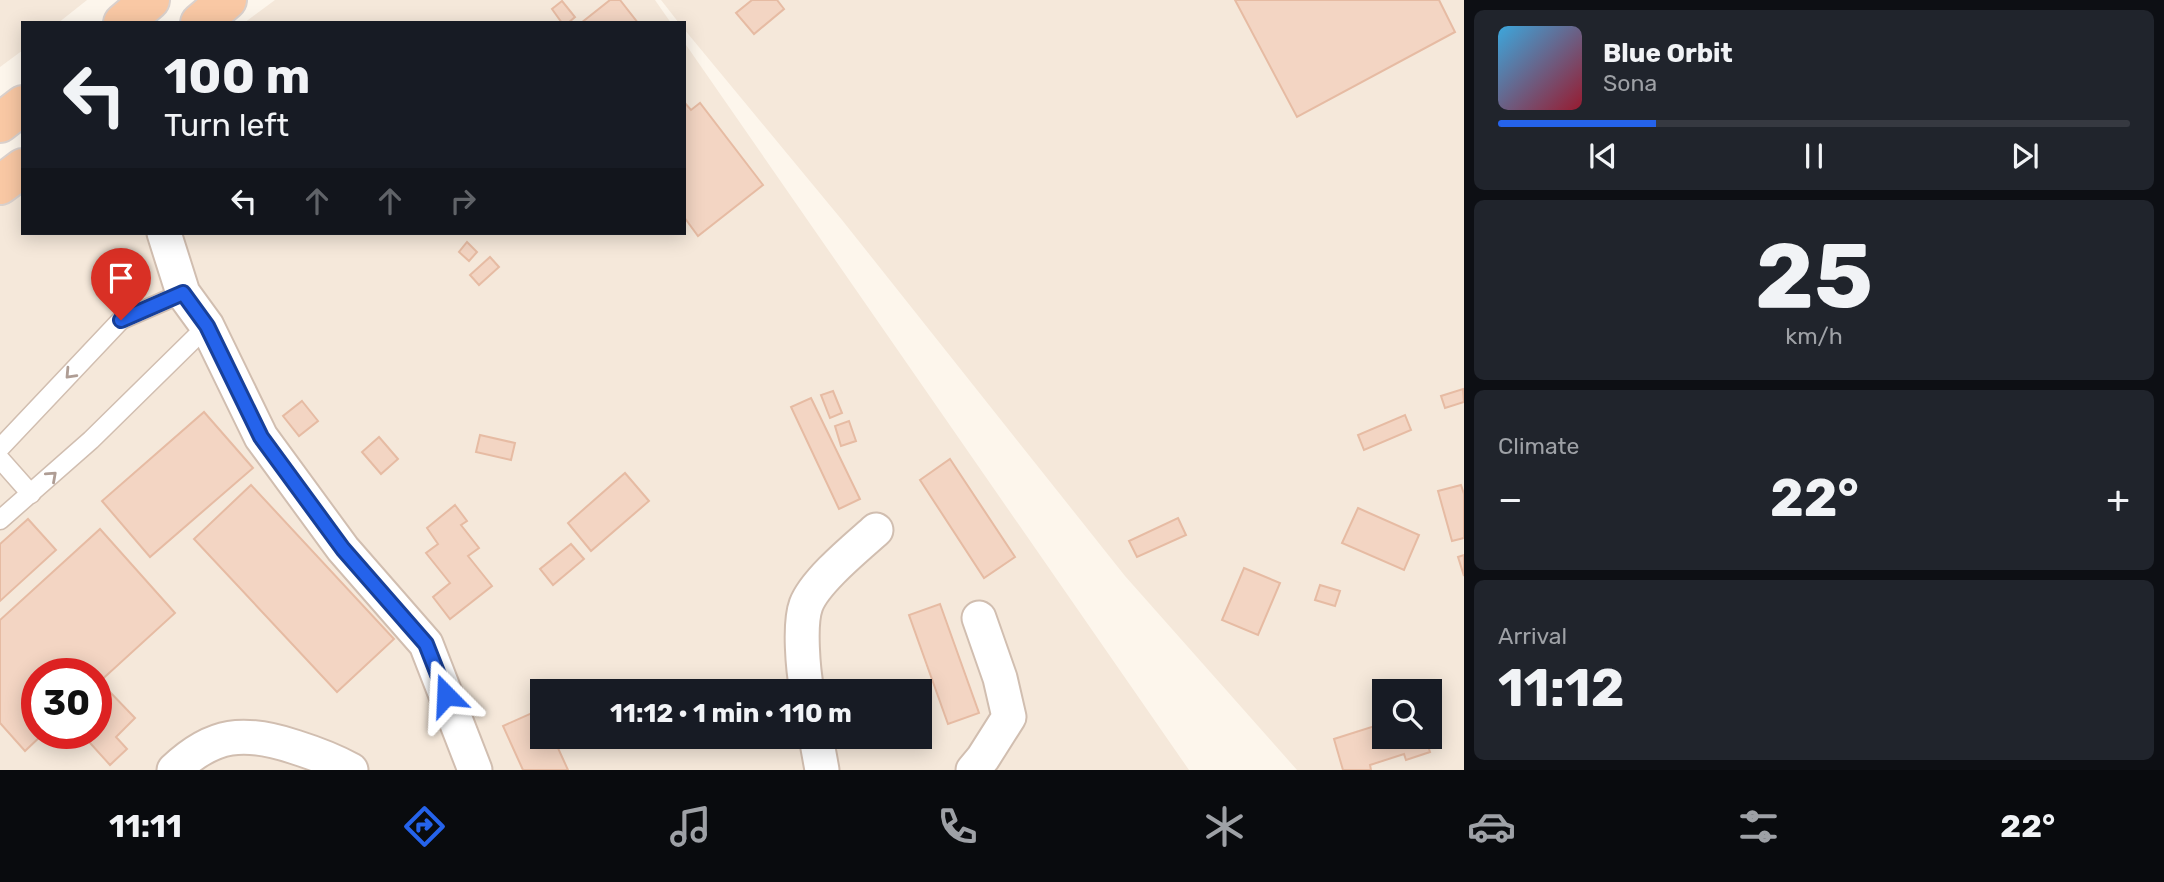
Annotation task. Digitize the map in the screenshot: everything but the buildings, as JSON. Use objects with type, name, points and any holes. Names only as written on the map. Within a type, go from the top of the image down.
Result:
[{"type":"highway","points":[[125,21],[150,0]]},
{"type":"highway","points":[[202,21],[227,0]]},
{"type":"highway","points":[[0,123],[21,107]]},
{"type":"highway","points":[[0,186],[21,170]]},
{"type":"street","points":[[165,235],[183,293],[207,326],[261,437],[343,549],[426,644],[475,770]]},
{"type":"street","points":[[806,679],[802,638],[806,604],[829,572],[876,530]]},
{"type":"street","points":[[973,770],[1009,717],[1000,678],[979,618]]},
{"type":"street","points":[[174,770],[204,747],[219,740],[248,736],[282,743],[321,756],[351,770]]},
{"type":"street","points":[[818,749],[822,770]]},
{"type":"lane","points":[[0,448],[121,320],[183,293]]},
{"type":"lane","points":[[0,520],[150,384],[207,326]]},
{"type":"lane","points":[[0,458],[31,494]]},
{"type":"shaded area","points":[[0,0],[87,0],[61,21],[21,21],[21,51],[0,67]]},
{"type":"shaded area","points":[[275,0],[655,0],[670,21],[247,21]]},
{"type":"shaded area","points":[[661,0],[1464,0],[1464,770],[1297,770],[1125,576],[842,220],[686,31],[686,21],[677,21]]},
{"type":"shaded area","points":[[686,45],[1189,770],[0,770],[0,202],[21,187],[21,235],[686,235]]},
{"type":"route","points":[[121,320],[183,293],[207,326],[261,437],[343,549],[426,644],[446,695]]}]
